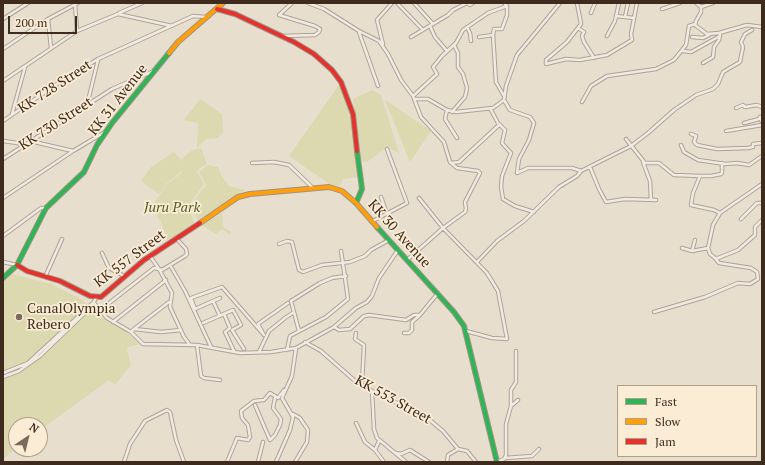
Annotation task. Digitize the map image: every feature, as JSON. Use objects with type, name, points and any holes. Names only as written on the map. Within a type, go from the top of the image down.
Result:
[{"type":"main road","name":"KK 31 Avenue","points":[[3,278],[17,265],[46,208],[84,172],[105,132],[178,42],[223,3]]},
{"type":"main road","name":"KK 30 Avenue","points":[[217,9],[235,14],[304,48],[322,61],[336,76],[348,98],[353,114],[361,184],[361,193],[356,203],[459,318],[466,331],[497,462]]},
{"type":"main road","name":"KK 557 Street","points":[[96,298],[106,294],[124,276],[150,256],[233,200],[244,195],[313,188],[336,189],[349,196],[356,203]]},
{"type":"main road","points":[[17,265],[26,271],[60,281],[96,298]]},
{"type":"street","points":[[3,19],[28,3]]},
{"type":"street","points":[[3,81],[78,31],[142,3]]},
{"type":"street","points":[[280,36],[315,35],[319,32],[320,29],[315,26],[279,15],[292,3]]},
{"type":"street","points":[[308,3],[324,9],[359,31],[376,39],[383,46]]},
{"type":"street","points":[[392,3],[377,20],[383,46],[397,74],[415,99],[421,117],[444,142],[450,162],[457,168],[478,171],[480,176],[465,202],[466,211],[443,228],[407,260]]},
{"type":"street","points":[[397,3],[423,30]]},
{"type":"street","points":[[414,3],[433,24]]},
{"type":"street","points":[[411,37],[453,10],[467,3],[470,5],[473,3]]},
{"type":"street","points":[[504,3],[507,6],[507,15],[502,29],[494,29],[493,35],[496,82],[510,110],[530,117],[534,123],[529,140],[520,159],[517,173],[528,168],[568,167],[581,171]]},
{"type":"street","points":[[415,99],[428,99],[452,112],[490,108],[504,98],[506,86],[517,55],[560,3]]},
{"type":"street","points":[[577,3],[582,21],[567,42],[544,63],[547,64],[566,59],[580,60],[594,58],[612,53],[632,40],[631,34],[637,3]]},
{"type":"street","points":[[591,13],[595,3]]},
{"type":"street","points":[[607,36],[614,25],[619,3]]},
{"type":"street","points":[[625,17],[628,3]]},
{"type":"street","points":[[662,9],[680,3]]},
{"type":"street","points":[[696,3],[701,7]]},
{"type":"street","points":[[701,7],[713,3]]},
{"type":"street","points":[[3,49],[48,19],[76,4],[78,31]]},
{"type":"street","points":[[413,96],[437,74],[433,67],[454,45],[461,32],[488,13],[507,6]]},
{"type":"street","points":[[582,102],[595,82],[607,76],[656,69],[674,60],[683,51],[687,42],[690,26],[695,24],[701,12],[701,7]]},
{"type":"street","points":[[118,14],[172,26]]},
{"type":"street","name":"KK 728 Street","points":[[3,122],[54,86],[98,59],[195,16],[207,17]]},
{"type":"street","points":[[616,16],[634,18]]},
{"type":"street","points":[[48,19],[51,48]]},
{"type":"street","points":[[695,24],[709,34],[719,35]]},
{"type":"street","points":[[683,51],[691,52],[719,35],[747,25],[762,27]]},
{"type":"street","points":[[430,26],[437,40],[447,51]]},
{"type":"street","points":[[467,27],[471,41]]},
{"type":"street","points":[[578,28],[584,32],[582,36],[584,42],[594,58]]},
{"type":"street","points":[[477,262],[497,241],[534,212],[552,192],[577,176],[581,171],[631,146],[674,110],[718,84],[723,72],[740,62],[743,47],[741,42],[745,34],[752,30]]},
{"type":"street","points":[[359,31],[378,86]]},
{"type":"street","points":[[692,37],[704,38],[709,34]]},
{"type":"street","points":[[479,37],[493,35]]},
{"type":"street","points":[[703,63],[713,57],[714,47],[719,35]]},
{"type":"street","points":[[452,112],[465,97],[467,88],[463,74],[458,67],[458,53],[454,45]]},
{"type":"street","name":"KK 728 Street","points":[[87,104],[98,59]]},
{"type":"street","name":"KK 728 Street","points":[[12,115],[25,66]]},
{"type":"street","name":"KK 730 Street","points":[[3,159],[112,89],[154,71]]},
{"type":"street","points":[[736,108],[743,105],[745,107],[756,105],[762,107]]},
{"type":"street","points":[[490,108],[499,124],[505,130],[502,143],[511,153],[502,176],[501,187],[503,199],[515,206],[534,212]]},
{"type":"street","points":[[447,110],[445,118],[457,138]]},
{"type":"street","points":[[744,123],[759,119],[761,117],[762,122]]},
{"type":"street","points":[[450,162],[459,162],[499,124]]},
{"type":"street","points":[[726,131],[762,125]]},
{"type":"street","points":[[3,198],[73,151],[105,132]]},
{"type":"street","points":[[691,134],[696,136],[694,142],[697,145],[717,149],[748,148],[753,147],[753,144],[762,143]]},
{"type":"street","points":[[626,138],[631,146],[635,148],[643,162],[650,181],[651,200]]},
{"type":"street","points":[[3,141],[25,144]]},
{"type":"street","points":[[30,141],[73,151]]},
{"type":"street","points":[[681,145],[684,152],[698,160],[749,165],[762,156]]},
{"type":"street","points":[[373,221],[407,203],[387,149]]},
{"type":"street","points":[[252,163],[274,162],[289,165],[313,188]]},
{"type":"street","points":[[643,162],[659,163],[674,175],[699,176],[721,174],[722,163]]},
{"type":"street","points":[[590,167],[606,202],[625,199],[656,200]]},
{"type":"street","points":[[699,176],[700,178],[693,193],[691,205],[714,210],[720,213]]},
{"type":"street","points":[[654,312],[705,297],[738,283],[750,284],[758,279],[757,272],[751,268],[719,263],[708,248],[713,225],[720,213],[762,184]]},
{"type":"street","points":[[381,197],[387,214]]},
{"type":"street","points":[[419,198],[443,228],[494,281],[498,291],[508,337],[507,339],[492,338],[466,331]]},
{"type":"street","points":[[741,219],[757,203],[762,203]]},
{"type":"street","points":[[3,236],[42,208],[46,208]]},
{"type":"street","points":[[715,258],[738,250],[754,236],[755,227],[762,220]]},
{"type":"street","points":[[99,311],[154,268],[162,270],[187,254],[186,249],[176,238]]},
{"type":"street","points":[[45,277],[62,239]]},
{"type":"street","points":[[279,244],[287,241],[292,242],[301,272],[322,265],[343,264],[365,256],[371,250],[389,240]]},
{"type":"street","points":[[692,251],[695,240]]},
{"type":"street","points":[[682,248],[692,251],[708,248]]},
{"type":"street","points":[[3,375],[18,371],[29,365],[54,343],[94,303],[99,311],[113,322],[131,332],[143,344],[190,345],[234,351],[259,352],[296,348],[334,327],[370,299],[379,278],[398,250]]},
{"type":"street","points":[[287,350],[290,336],[326,317],[348,299],[346,276],[341,252]]},
{"type":"street","points":[[102,253],[109,268],[124,276]]},
{"type":"street","points":[[131,332],[170,302],[173,296],[166,280],[150,256]]},
{"type":"street","points":[[3,262],[17,265]]},
{"type":"street","points":[[170,265],[185,291],[211,347]]},
{"type":"street","points":[[299,331],[292,301],[320,283],[332,278],[346,276]]},
{"type":"street","points":[[113,322],[166,280]]},
{"type":"street","points":[[220,298],[195,309],[191,298],[222,287],[264,335],[258,324],[288,303]]},
{"type":"street","points":[[404,332],[410,333],[413,328],[412,322],[419,316],[438,293]]},
{"type":"street","name":"KK 557 Street","points":[[94,303],[96,298]]},
{"type":"street","points":[[213,301],[220,316]]},
{"type":"street","points":[[170,302],[170,307],[190,345]]},
{"type":"street","points":[[202,323],[233,310],[241,325],[232,330],[244,349]]},
{"type":"street","points":[[259,352],[269,331],[284,318],[294,312]]},
{"type":"street","points":[[224,314],[230,328],[225,332],[234,351]]},
{"type":"street","points":[[334,327],[339,330],[350,329],[364,316],[369,315],[402,320],[414,315],[419,316]]},
{"type":"street","points":[[134,329],[154,331],[181,330]]},
{"type":"street","points":[[356,333],[355,339],[364,344],[362,384]]},
{"type":"street","name":"KK 553 Street","points":[[305,342],[322,351],[372,391],[426,417],[443,431],[458,449],[468,451],[476,462]]},
{"type":"street","points":[[197,346],[203,378],[220,380]]},
{"type":"street","points":[[295,462],[307,442],[308,430],[300,418],[292,414],[282,401],[292,376],[296,348]]},
{"type":"street","points":[[504,458],[506,424],[511,406],[511,390],[516,382],[516,351]]},
{"type":"street","points":[[275,398],[278,398],[286,388]]},
{"type":"street","points":[[372,391],[374,428],[379,441],[396,452],[406,462]]},
{"type":"street","points":[[227,462],[237,438],[248,440],[250,438],[248,426],[242,418],[241,411],[254,401],[264,400],[270,393],[275,398]]},
{"type":"street","points":[[255,405],[270,440],[276,435],[281,420],[273,408],[275,398]]},
{"type":"street","points":[[511,406],[518,400]]},
{"type":"street","points":[[124,462],[130,444],[145,421],[167,410],[170,412],[176,440],[184,462]]},
{"type":"street","points":[[276,462],[290,430],[292,414]]},
{"type":"street","points":[[356,423],[365,442],[375,450],[384,462]]},
{"type":"street","points":[[375,450],[379,441]]},
{"type":"street","points":[[258,462],[262,442]]},
{"type":"street","points":[[447,462],[448,455],[458,449]]},
{"type":"street","points":[[497,462],[504,458],[532,456],[539,449]]},
{"type":"street","points":[[396,452],[401,454],[410,450],[429,462]]},
{"type":"green space","points":[[339,85],[347,101],[352,121],[359,177],[343,179],[340,186],[331,185],[289,156]]},
{"type":"green space","points":[[372,90],[381,95],[399,153],[387,147],[367,162],[361,161],[353,99]]},
{"type":"green space","points":[[200,99],[222,114],[223,133],[217,138],[206,139],[197,148],[198,123],[184,120]]},
{"type":"green space","points":[[385,100],[431,131],[410,162]]},
{"type":"green space","name":"Juru Park","points":[[201,148],[207,164],[197,172],[204,184],[188,206],[195,225],[168,242],[160,220],[151,208],[167,184],[182,173],[177,163],[181,172],[167,183],[159,194],[141,181],[151,167],[174,152],[180,159],[179,161],[191,151]]},
{"type":"green space","points":[[208,165],[218,167],[221,175],[229,186],[245,190],[198,220],[190,206],[206,185],[199,172]]},
{"type":"green space","points":[[222,213],[223,227],[231,232],[230,234],[222,229],[216,234],[202,225]]},
{"type":"green space","points":[[12,274],[51,284],[81,299],[104,319],[124,330],[140,344],[128,347],[127,349],[131,365],[115,385],[109,380],[48,424],[48,417],[8,417],[8,455],[3,459],[3,283]]},
{"type":"traffic: fast","points":[[3,278],[17,265],[46,208],[84,172],[97,145],[112,123],[169,53]]},
{"type":"traffic: fast","points":[[356,203],[362,189],[357,151]]},
{"type":"traffic: fast","points":[[377,227],[454,312],[464,326],[497,462]]},
{"type":"traffic: slow","points":[[169,53],[178,42],[223,3]]},
{"type":"traffic: slow","points":[[200,223],[238,197],[250,194],[329,187],[342,191],[356,203],[377,227]]},
{"type":"traffic: jam","points":[[217,9],[235,14],[294,42],[314,54],[332,70],[341,82],[353,114],[357,151]]},
{"type":"traffic: jam","points":[[17,265],[27,271],[60,281],[90,296],[101,297],[144,260],[200,223]]},
{"type":"place","name":"CanalOlympia Rebero","points":[[19,317]]}]
